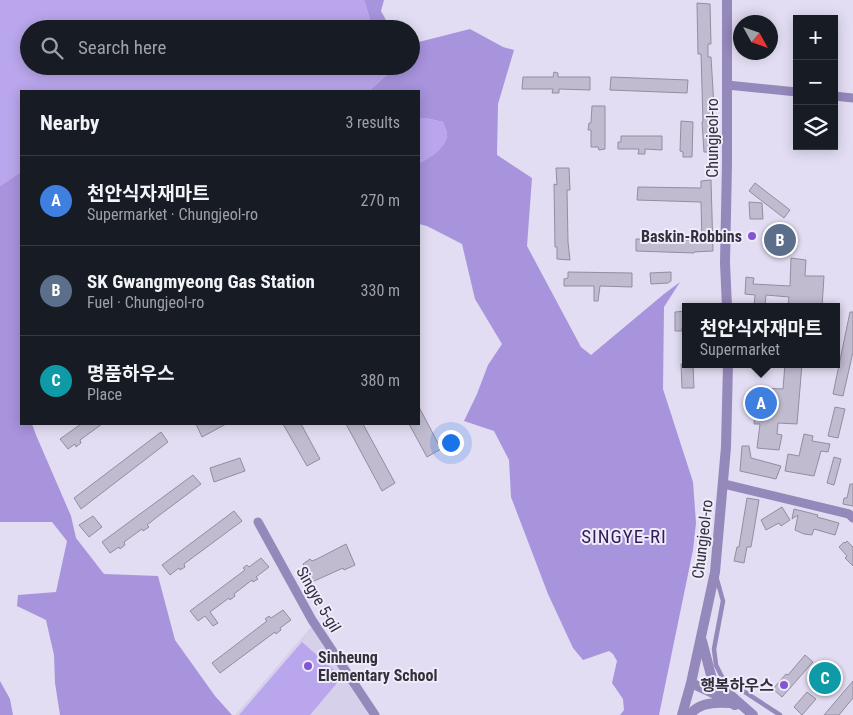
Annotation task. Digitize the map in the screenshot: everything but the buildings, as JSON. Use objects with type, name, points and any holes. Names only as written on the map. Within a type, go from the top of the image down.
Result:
[{"type":"street","name":"Chungjeol-ro","points":[[727,0],[725,263],[727,303]]},
{"type":"street","points":[[727,86],[793,92]]},
{"type":"street","points":[[838,96],[853,98]]},
{"type":"street","name":"Chungjeol-ro","points":[[682,715],[691,683],[715,572],[724,484],[728,368]]},
{"type":"street","points":[[724,484],[849,514],[853,518]]},
{"type":"street","name":"Singye 5-gil","points":[[258,522],[312,620],[375,715]]},
{"type":"street","points":[[701,636],[712,679],[752,715]]},
{"type":"street","points":[[691,683],[731,702],[752,715]]},
{"type":"street","points":[[690,715],[693,710],[710,702],[731,702]]},
{"type":"lane","points":[[715,572],[723,601],[714,649],[716,665],[722,677],[780,715]]},
{"type":"shaded area","points":[[0,0],[364,0],[370,20],[20,20],[20,75],[387,75],[370,90],[20,90],[20,173],[0,186]]},
{"type":"shaded area","points":[[364,0],[384,0],[381,11],[386,20],[370,20]]},
{"type":"shaded area","points":[[470,29],[503,47],[514,50],[498,104],[497,155],[532,178],[527,246],[581,347],[591,355],[680,282],[664,307],[663,389],[693,482],[696,523],[693,550],[659,715],[620,715],[624,710],[623,699],[612,683],[617,661],[613,654],[609,651],[583,660],[573,648],[548,594],[511,497],[509,460],[494,431],[464,421],[488,365],[502,344],[475,299],[462,244],[420,224],[420,163],[428,159],[441,148],[447,134],[443,122],[420,118],[420,90],[370,90],[387,75],[420,75],[420,42]]},
{"type":"shaded area","points":[[420,118],[443,122],[447,134],[441,148],[428,159],[420,163]]},
{"type":"shaded area","points":[[20,173],[20,425],[32,425],[71,516],[76,538],[104,574],[158,576],[175,640],[215,696],[232,715],[60,715],[55,683],[54,655],[46,620],[17,606],[18,595],[56,592],[67,541],[52,522],[0,522],[0,186]]},
{"type":"shaded area","name":"Sinheung Elementary School","points":[[311,627],[374,715],[235,715],[244,705]]},
{"type":"shaded area","name":"Sinheung Elementary School","points":[[302,642],[342,677],[310,715],[239,715]]},
{"type":"shaded area","points":[[0,681],[10,699],[13,715],[0,715]]},
{"type":"place","name":"Baskin-Robbins","points":[[752,236]]},
{"type":"place","name":"SK Gwangmyeong Gas Station","points":[[780,240]]},
{"type":"place","name":"천안식자재마트","points":[[761,403]]},
{"type":"place","name":"Sinheung Elementary School","points":[[308,666]]},
{"type":"place","name":"명품하우스","points":[[825,678]]},
{"type":"place","name":"행복하우스","points":[[784,685]]},
{"type":"district","name":"SINGYE-RI","points":[[624,536]]}]
